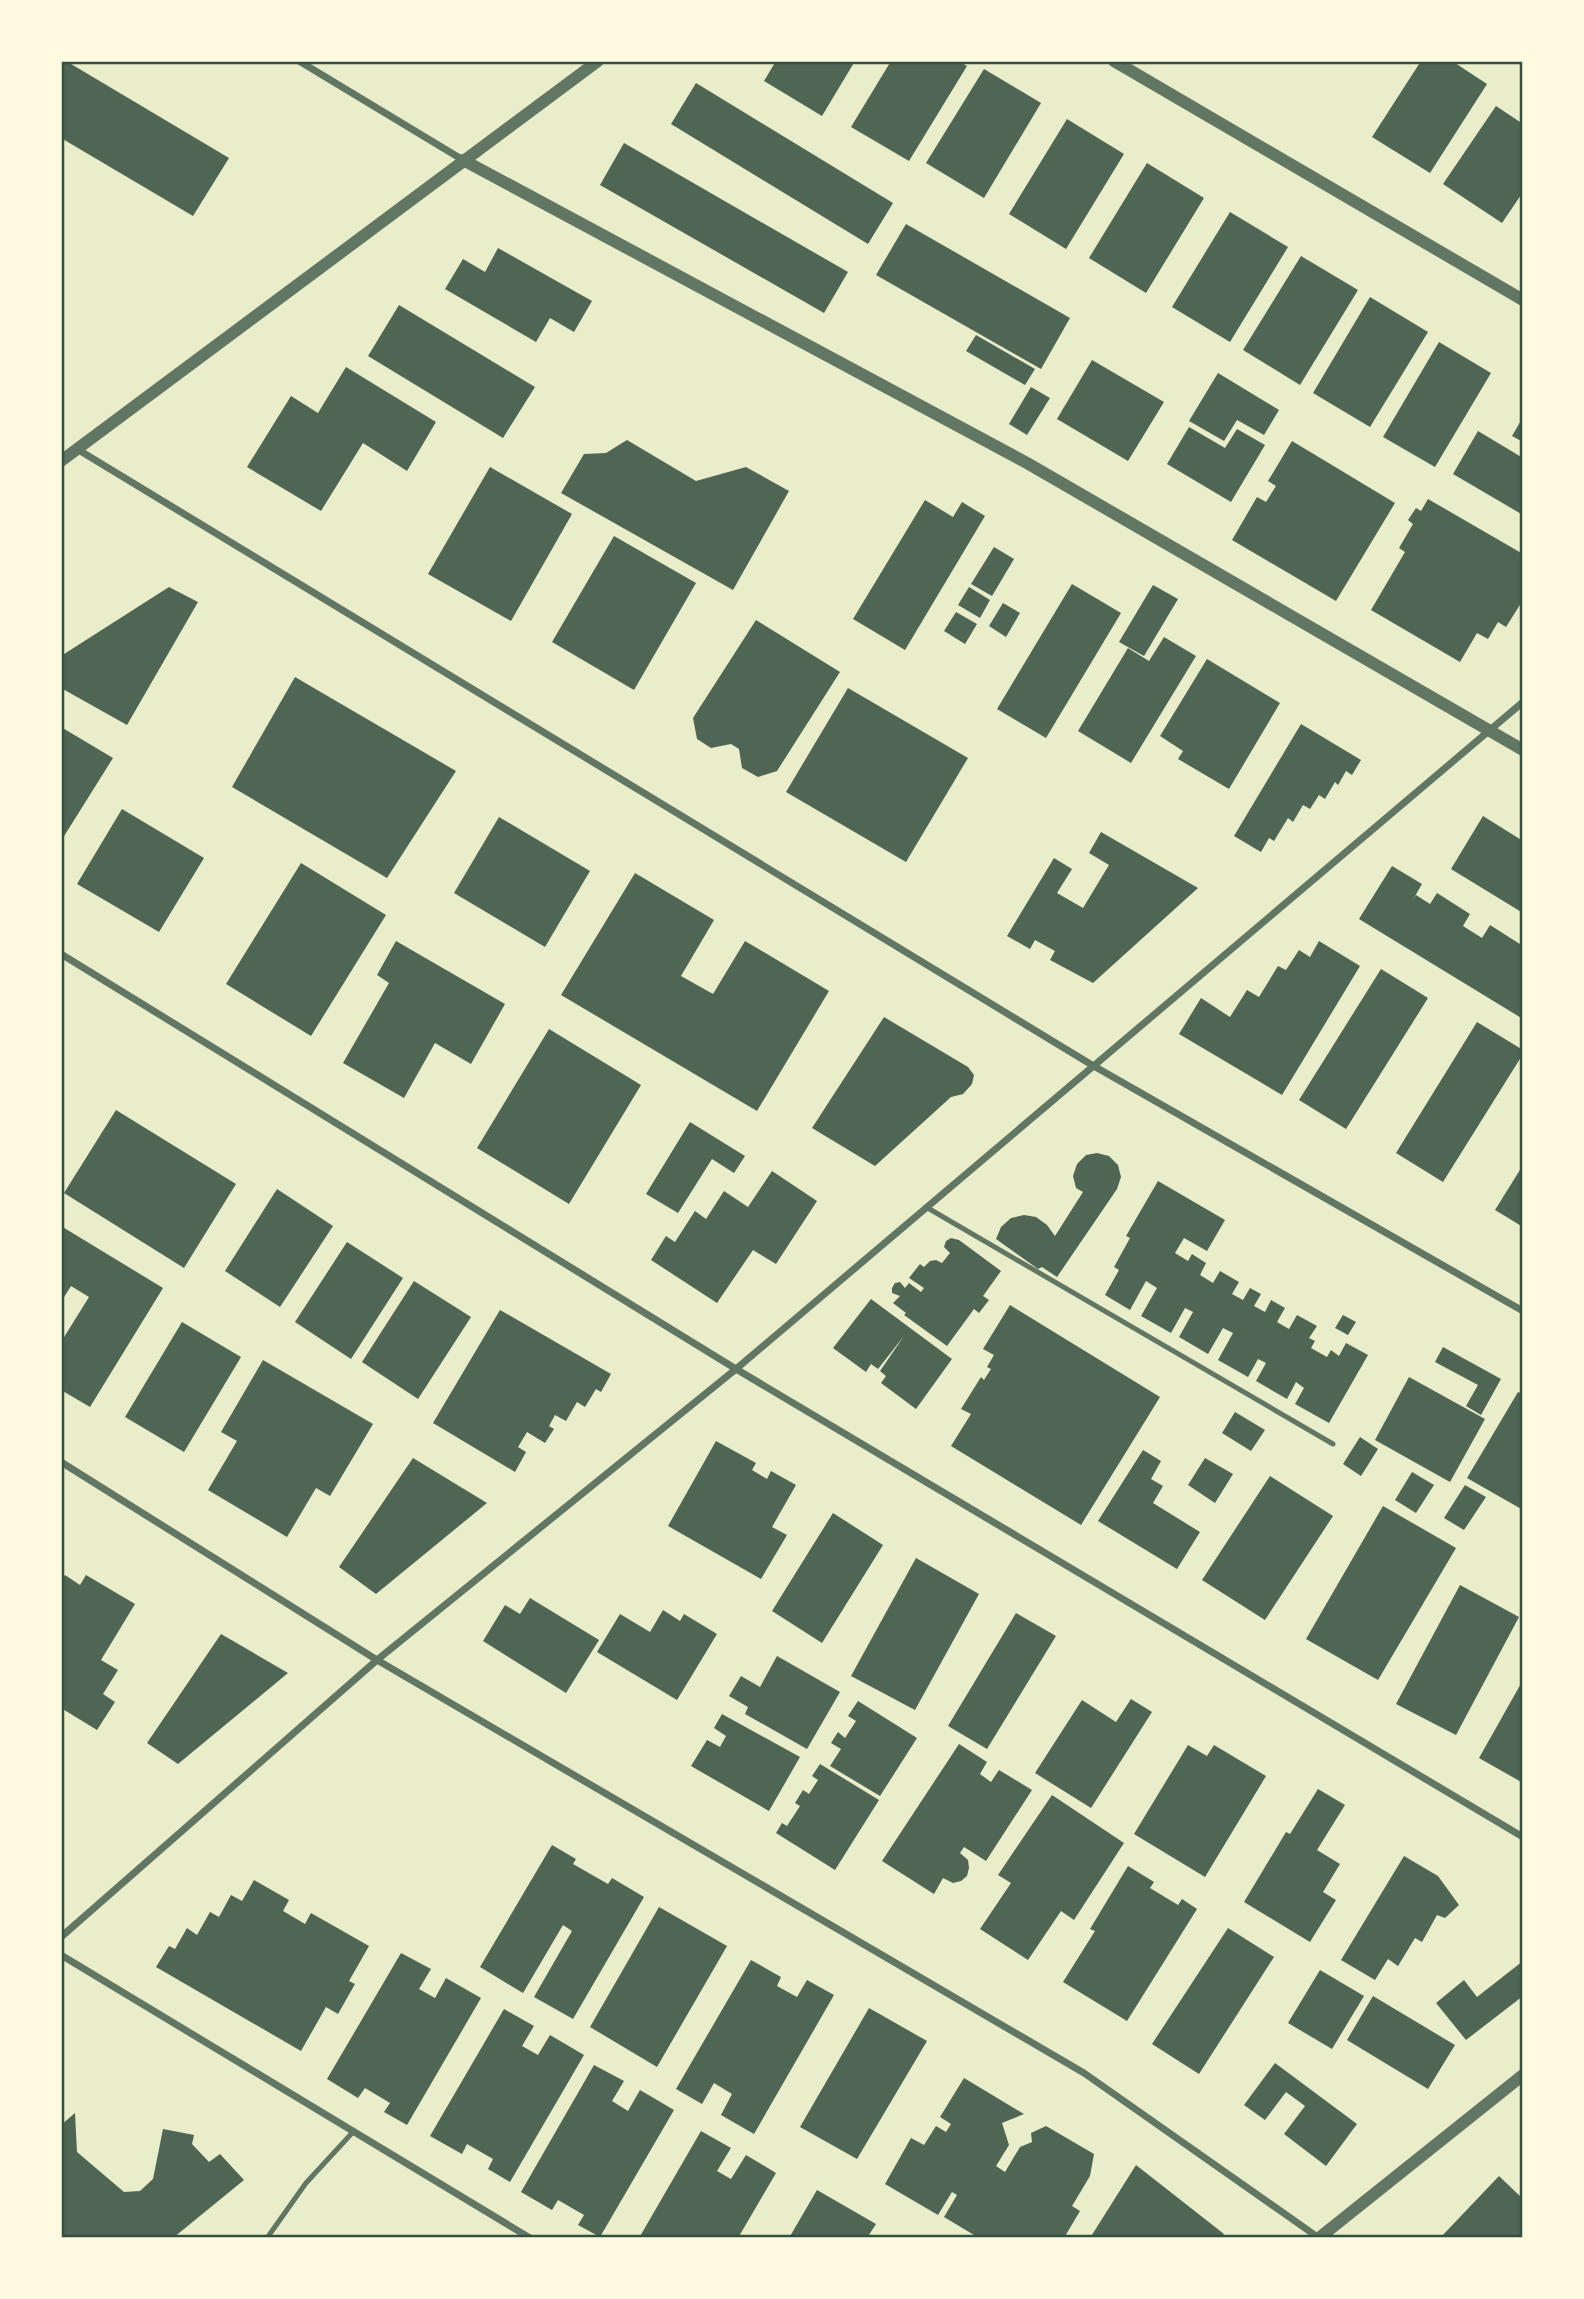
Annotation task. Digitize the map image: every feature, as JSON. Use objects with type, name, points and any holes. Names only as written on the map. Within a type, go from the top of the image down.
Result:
[{"type":"street","points":[[299,61],[463,160],[1027,463],[1523,750]]},
{"type":"street","points":[[61,461],[597,61]]},
{"type":"street","points":[[1114,61],[1523,300]]},
{"type":"street","points":[[77,449],[1092,1065],[1523,1311]]},
{"type":"street","points":[[61,1937],[377,1660],[736,1369],[1523,702]]},
{"type":"street","points":[[61,954],[736,1369],[1523,1837]]},
{"type":"street","points":[[61,1462],[377,1660],[1084,2073],[1319,2238],[1523,2075]]},
{"type":"street","points":[[61,1955],[530,2238]]},
{"type":"lane","points":[[926,1208],[1333,1444]]},
{"type":"lane","points":[[267,2238],[306,2183],[353,2132]]},
{"type":"building","points":[[66,61],[229,158],[193,216],[61,138],[61,68]]},
{"type":"building","points":[[776,61],[855,61],[822,116],[764,81]]},
{"type":"building","points":[[891,61],[958,61],[967,66],[909,161],[851,127]]},
{"type":"building","points":[[1421,61],[1452,61],[1487,84],[1430,173],[1372,137]]},
{"type":"building","points":[[984,69],[1041,103],[984,198],[926,163]]},
{"type":"building","points":[[696,83],[893,203],[868,244],[671,124]]},
{"type":"building","points":[[1496,106],[1523,124],[1523,192],[1502,223],[1443,184]]},
{"type":"building","points":[[1067,119],[1124,154],[1066,249],[1009,214]]},
{"type":"building","points":[[624,143],[848,272],[824,313],[600,185]]},
{"type":"building","points":[[1147,163],[1204,198],[1146,293],[1089,258]]},
{"type":"building","points":[[1230,212],[1288,247],[1230,342],[1172,307]]},
{"type":"building","points":[[906,224],[1070,318],[1041,369],[876,275]]},
{"type":"building","points":[[498,248],[592,301],[574,332],[550,318],[536,342],[445,289],[463,259],[485,272]]},
{"type":"building","points":[[1301,256],[1358,290],[1300,385],[1243,350]]},
{"type":"building","points":[[1370,297],[1428,332],[1370,427],[1313,393]]},
{"type":"building","points":[[399,305],[535,387],[503,438],[368,356]]},
{"type":"building","points":[[976,335],[1035,369],[1025,385],[966,351]]},
{"type":"building","points":[[1439,342],[1491,373],[1435,467],[1383,437]]},
{"type":"building","points":[[1092,360],[1164,402],[1128,461],[1057,419]]},
{"type":"building","points":[[346,367],[436,422],[407,471],[363,443],[321,511],[247,467],[291,396],[318,413]]},
{"type":"building","points":[[1218,373],[1279,410],[1264,435],[1237,420],[1224,441],[1189,421]]},
{"type":"building","points":[[1031,387],[1050,398],[1027,435],[1009,424]]},
{"type":"building","points":[[1523,417],[1523,442],[1512,436]]},
{"type":"building","points":[[1189,427],[1225,448],[1237,429],[1265,445],[1231,502],[1167,464]]},
{"type":"building","points":[[1478,431],[1523,458],[1523,515],[1453,474]]},
{"type":"building","points":[[627,440],[696,481],[746,467],[789,491],[733,590],[561,493],[584,454],[606,453]]},
{"type":"building","points":[[1292,441],[1395,503],[1336,601],[1232,540],[1257,497],[1266,502],[1276,486],[1268,481]]},
{"type":"building","points":[[490,467],[572,514],[511,621],[428,574]]},
{"type":"building","points":[[1428,499],[1523,554],[1523,600],[1506,627],[1498,622],[1488,639],[1477,633],[1460,662],[1371,610],[1405,552],[1399,548],[1413,524],[1408,520],[1416,508],[1421,511]]},
{"type":"building","points":[[925,500],[953,517],[962,502],[985,516],[905,650],[853,619]]},
{"type":"building","points":[[614,536],[696,583],[634,690],[552,642]]},
{"type":"building","points":[[994,547],[1014,559],[992,596],[971,584]]},
{"type":"building","points":[[1072,584],[1121,613],[1046,738],[997,709]]},
{"type":"building","points":[[1153,585],[1178,599],[1144,656],[1119,642]]},
{"type":"building","points":[[169,587],[198,602],[127,725],[61,688],[61,656]]},
{"type":"building","points":[[969,587],[990,600],[980,618],[958,605]]},
{"type":"building","points":[[1003,603],[1020,613],[1006,637],[989,626]]},
{"type":"building","points":[[956,612],[977,624],[965,644],[944,631]]},
{"type":"building","points":[[756,620],[840,672],[777,771],[758,777],[742,768],[739,749],[731,744],[711,748],[697,739],[693,718]]},
{"type":"building","points":[[1164,637],[1196,656],[1131,763],[1078,731],[1128,648],[1149,661]]},
{"type":"building","points":[[1207,659],[1280,703],[1229,789],[1178,759],[1183,751],[1160,736]]},
{"type":"building","points":[[295,677],[456,771],[387,878],[232,787]]},
{"type":"building","points":[[848,688],[968,758],[906,862],[786,792]]},
{"type":"building","points":[[1301,724],[1361,760],[1352,775],[1346,771],[1338,785],[1335,782],[1325,799],[1319,795],[1310,809],[1303,805],[1293,822],[1288,818],[1274,841],[1269,838],[1261,852],[1234,836]]},
{"type":"building","points":[[61,727],[113,758],[61,841]]},
{"type":"building","points":[[122,809],[204,858],[159,932],[77,884]]},
{"type":"building","points":[[1483,816],[1523,841],[1523,913],[1451,869]]},
{"type":"building","points":[[499,817],[590,871],[545,947],[454,893]]},
{"type":"building","points":[[1101,832],[1198,888],[1093,983],[1050,960],[1055,951],[1035,940],[1030,949],[1007,936],[1054,858],[1072,869],[1057,893],[1083,908],[1109,865],[1089,853]]},
{"type":"building","points":[[301,863],[386,915],[311,1036],[226,984]]},
{"type":"building","points":[[1392,866],[1422,884],[1411,903],[1416,895],[1430,904],[1437,893],[1470,914],[1463,926],[1482,938],[1490,925],[1523,946],[1523,1019],[1359,919]]},
{"type":"building","points":[[635,873],[714,920],[681,976],[713,994],[745,941],[829,991],[757,1111],[561,995]]},
{"type":"building","points":[[396,941],[505,1004],[471,1064],[435,1043],[404,1098],[343,1063],[389,983],[377,975]]},
{"type":"building","points":[[1319,941],[1360,966],[1282,1095],[1179,1034],[1201,998],[1230,1017],[1247,990],[1259,997],[1278,966],[1286,970],[1299,950],[1310,957]]},
{"type":"building","points":[[1381,969],[1428,998],[1346,1129],[1299,1100]]},
{"type":"building","points":[[884,1017],[968,1067],[974,1075],[972,1084],[963,1094],[951,1097],[875,1166],[812,1128]]},
{"type":"building","points":[[1477,1022],[1523,1050],[1523,1054],[1443,1182],[1396,1153]]},
{"type":"building","points":[[549,1029],[641,1085],[569,1204],[477,1148]]},
{"type":"building","points":[[116,1110],[236,1184],[184,1268],[64,1193]]},
{"type":"building","points":[[690,1122],[745,1156],[734,1173],[712,1159],[678,1213],[646,1194]]},
{"type":"building","points":[[1097,1153],[1109,1156],[1118,1165],[1121,1177],[1117,1189],[1057,1277],[1042,1267],[1038,1269],[996,1239],[1001,1227],[1011,1218],[1024,1215],[1036,1217],[1047,1225],[1055,1236],[1083,1192],[1076,1188],[1073,1176],[1077,1164],[1086,1155]]},
{"type":"building","points":[[1523,1165],[1523,1227],[1495,1210]]},
{"type":"building","points":[[772,1171],[817,1201],[776,1264],[753,1250],[717,1303],[651,1260],[666,1236],[675,1242],[695,1211],[706,1219],[724,1191],[748,1207]]},
{"type":"building","points":[[1158,1181],[1225,1220],[1207,1251],[1184,1238],[1175,1253],[1188,1261],[1192,1254],[1206,1263],[1200,1275],[1213,1283],[1220,1271],[1239,1282],[1232,1294],[1243,1300],[1250,1288],[1261,1294],[1254,1306],[1265,1312],[1271,1300],[1285,1308],[1277,1322],[1289,1329],[1297,1315],[1317,1326],[1309,1338],[1315,1341],[1311,1348],[1327,1357],[1331,1350],[1339,1356],[1346,1343],[1368,1355],[1329,1423],[1295,1404],[1304,1388],[1296,1382],[1287,1399],[1256,1381],[1266,1363],[1258,1359],[1248,1377],[1218,1360],[1233,1333],[1223,1328],[1208,1354],[1179,1337],[1193,1312],[1185,1308],[1171,1333],[1141,1316],[1157,1288],[1146,1281],[1130,1310],[1105,1295],[1119,1270],[1114,1267],[1130,1238],[1126,1236]]},
{"type":"building","points":[[277,1189],[333,1226],[280,1307],[225,1271]]},
{"type":"building","points":[[61,1226],[163,1288],[90,1407],[61,1390],[61,1342],[89,1297],[71,1286],[61,1302]]},
{"type":"building","points":[[951,1238],[959,1240],[1001,1271],[983,1296],[989,1300],[979,1313],[974,1309],[947,1346],[904,1315],[906,1313],[893,1303],[900,1296],[892,1293],[892,1288],[895,1283],[900,1282],[905,1288],[909,1283],[921,1292],[924,1288],[909,1278],[920,1264],[924,1267],[930,1261],[936,1260],[942,1263],[950,1253],[944,1247],[946,1241]]},
{"type":"building","points":[[347,1242],[403,1278],[351,1359],[295,1322]]},
{"type":"building","points":[[414,1281],[471,1317],[418,1399],[362,1362]]},
{"type":"building","points":[[871,1299],[952,1359],[916,1409],[881,1383],[886,1376],[880,1371],[904,1336],[878,1369],[871,1364],[866,1372],[833,1348]]},
{"type":"building","points":[[1010,1305],[1160,1397],[1081,1525],[951,1446],[971,1414],[961,1409],[981,1377],[984,1380],[991,1369],[987,1367],[994,1355],[983,1349]]},
{"type":"building","points":[[500,1310],[611,1374],[601,1392],[596,1389],[585,1407],[577,1402],[566,1421],[555,1415],[549,1426],[554,1429],[545,1443],[527,1432],[518,1447],[526,1452],[515,1472],[433,1423]]},
{"type":"building","points":[[1343,1315],[1356,1322],[1348,1335],[1335,1328]]},
{"type":"building","points":[[182,1322],[241,1357],[184,1452],[125,1417]]},
{"type":"building","points":[[1443,1347],[1501,1379],[1481,1415],[1466,1406],[1478,1385],[1435,1362]]},
{"type":"building","points":[[263,1360],[373,1424],[330,1496],[316,1488],[287,1537],[208,1490],[237,1441],[221,1432]]},
{"type":"building","points":[[1409,1377],[1485,1419],[1450,1482],[1375,1440]]},
{"type":"building","points":[[1518,1392],[1523,1394],[1523,1510],[1467,1478]]},
{"type":"building","points":[[1235,1412],[1265,1430],[1251,1451],[1222,1433]]},
{"type":"building","points":[[1360,1437],[1378,1449],[1361,1476],[1343,1464]]},
{"type":"building","points":[[716,1441],[756,1463],[752,1470],[767,1479],[771,1471],[796,1485],[772,1527],[787,1535],[761,1579],[668,1526]]},
{"type":"building","points":[[1143,1450],[1161,1461],[1151,1479],[1163,1486],[1153,1503],[1200,1532],[1177,1569],[1098,1521]]},
{"type":"building","points":[[413,1458],[487,1503],[376,1594],[339,1567]]},
{"type":"building","points":[[1205,1458],[1233,1474],[1215,1503],[1188,1485]]},
{"type":"building","points":[[1412,1472],[1434,1485],[1416,1513],[1395,1500]]},
{"type":"building","points":[[1270,1476],[1333,1516],[1265,1620],[1202,1580]]},
{"type":"building","points":[[1465,1485],[1486,1497],[1464,1530],[1444,1518]]},
{"type":"building","points":[[1383,1506],[1456,1548],[1378,1680],[1306,1639]]},
{"type":"building","points":[[833,1513],[883,1545],[822,1643],[772,1611]]},
{"type":"building","points":[[916,1558],[979,1594],[915,1710],[851,1676]]},
{"type":"building","points":[[65,1575],[80,1585],[86,1575],[135,1604],[101,1660],[118,1670],[103,1694],[115,1702],[97,1730],[61,1708],[61,1582]]},
{"type":"building","points":[[1460,1585],[1519,1617],[1456,1735],[1396,1704]]},
{"type":"building","points":[[530,1598],[599,1640],[566,1693],[483,1641],[505,1605],[520,1614]]},
{"type":"building","points":[[663,1610],[680,1621],[684,1614],[717,1634],[677,1700],[597,1652],[620,1614],[650,1632]]},
{"type":"building","points":[[1016,1613],[1056,1636],[987,1749],[948,1726]]},
{"type":"building","points":[[221,1634],[288,1673],[178,1764],[147,1743]]},
{"type":"building","points":[[777,1656],[840,1692],[807,1749],[745,1714],[748,1707],[729,1696],[741,1676],[760,1687]]},
{"type":"building","points":[[1523,1680],[1523,1783],[1479,1758]]},
{"type":"building","points":[[1131,1699],[1152,1712],[1091,1808],[1035,1773],[1082,1700],[1116,1722]]},
{"type":"building","points":[[858,1701],[917,1738],[880,1796],[830,1766],[841,1749],[831,1743],[838,1732],[845,1738],[856,1721],[848,1716]]},
{"type":"building","points":[[722,1714],[800,1757],[769,1811],[691,1766],[707,1740],[720,1747],[726,1736],[714,1728]]},
{"type":"building","points":[[959,1744],[987,1762],[980,1774],[991,1782],[999,1770],[1032,1790],[986,1861],[964,1847],[960,1853],[968,1860],[967,1876],[953,1883],[943,1878],[934,1894],[882,1861]]},
{"type":"building","points":[[1188,1745],[1207,1756],[1214,1745],[1266,1776],[1205,1877],[1134,1834]]},
{"type":"building","points":[[820,1764],[879,1800],[835,1870],[776,1833],[782,1823],[787,1826],[800,1806],[795,1803],[803,1790],[809,1794],[818,1780],[812,1776]]},
{"type":"building","points":[[1318,1789],[1345,1805],[1317,1850],[1340,1864],[1323,1892],[1336,1900],[1310,1942],[1244,1902],[1286,1832],[1290,1834]]},
{"type":"building","points":[[1052,1795],[1124,1843],[1074,1920],[1061,1911],[1028,1960],[980,1929],[1011,1883],[998,1875]]},
{"type":"building","points":[[552,1845],[576,1859],[573,1864],[608,1884],[612,1878],[644,1897],[573,2019],[534,1997],[572,1931],[563,1925],[523,1993],[480,1967]]},
{"type":"building","points":[[1404,1856],[1438,1876],[1459,1905],[1445,1918],[1437,1915],[1422,1942],[1415,1938],[1398,1966],[1388,1959],[1375,1980],[1341,1960]]},
{"type":"building","points":[[1128,1866],[1154,1882],[1150,1888],[1178,1905],[1182,1899],[1197,1909],[1127,2021],[1063,1982],[1095,1931],[1090,1929]]},
{"type":"building","points":[[254,1880],[289,1900],[283,1911],[305,1924],[311,1913],[369,1946],[349,1981],[355,1984],[338,2014],[326,2007],[301,2051],[156,1967],[169,1946],[175,1949],[187,1928],[197,1935],[210,1912],[219,1917],[231,1895],[242,1901]]},
{"type":"building","points":[[659,1907],[727,1946],[657,2067],[590,2027]]},
{"type":"building","points":[[1228,1928],[1274,1957],[1199,2074],[1152,2044]]},
{"type":"building","points":[[401,1953],[431,1969],[419,1989],[435,1998],[446,1978],[481,1998],[407,2125],[384,2112],[390,2103],[365,2088],[358,2098],[327,2079]]},
{"type":"building","points":[[751,1960],[781,1977],[777,1986],[797,1997],[807,1980],[834,1995],[754,2134],[721,2115],[732,2094],[714,2083],[702,2104],[676,2089]]},
{"type":"building","points":[[1523,1961],[1523,1996],[1466,2040],[1436,2003],[1464,1980],[1477,1997]]},
{"type":"building","points":[[1320,1970],[1364,1996],[1332,2049],[1288,2023]]},
{"type":"building","points":[[1373,1996],[1455,2045],[1428,2089],[1347,2040]]},
{"type":"building","points":[[869,2008],[927,2041],[857,2159],[800,2127]]},
{"type":"building","points":[[504,2009],[534,2026],[522,2046],[538,2055],[550,2035],[584,2055],[510,2182],[488,2169],[493,2159],[467,2144],[462,2154],[430,2136]]},
{"type":"building","points":[[1275,2063],[1357,2124],[1326,2166],[1284,2134],[1305,2106],[1286,2092],[1265,2120],[1244,2105]]},
{"type":"building","points":[[594,2065],[624,2081],[612,2101],[628,2111],[640,2090],[674,2110],[600,2237],[578,2225],[584,2215],[558,2200],[552,2210],[521,2192]]},
{"type":"building","points":[[964,2078],[1024,2114],[1002,2123],[1009,2145],[996,2166],[1005,2172],[1020,2147],[1032,2142],[1031,2133],[1046,2126],[1094,2154],[1090,2176],[1072,2206],[1080,2211],[1064,2238],[979,2238],[944,2217],[957,2195],[952,2192],[938,2215],[885,2184],[911,2138],[924,2145],[936,2126],[946,2132],[951,2124],[940,2117]]},
{"type":"building","points":[[75,2113],[77,2152],[124,2192],[140,2191],[153,2179],[163,2129],[194,2135],[192,2144],[209,2162],[220,2154],[244,2180],[173,2238],[61,2238],[61,2125]]},
{"type":"building","points":[[701,2131],[731,2148],[717,2171],[731,2179],[746,2155],[776,2173],[738,2238],[639,2238]]},
{"type":"building","points":[[1136,2165],[1224,2234],[1221,2238],[1090,2238]]},
{"type":"building","points":[[1499,2176],[1523,2199],[1523,2238],[1440,2238]]},
{"type":"building","points":[[817,2190],[876,2224],[867,2238],[789,2238]]}]
